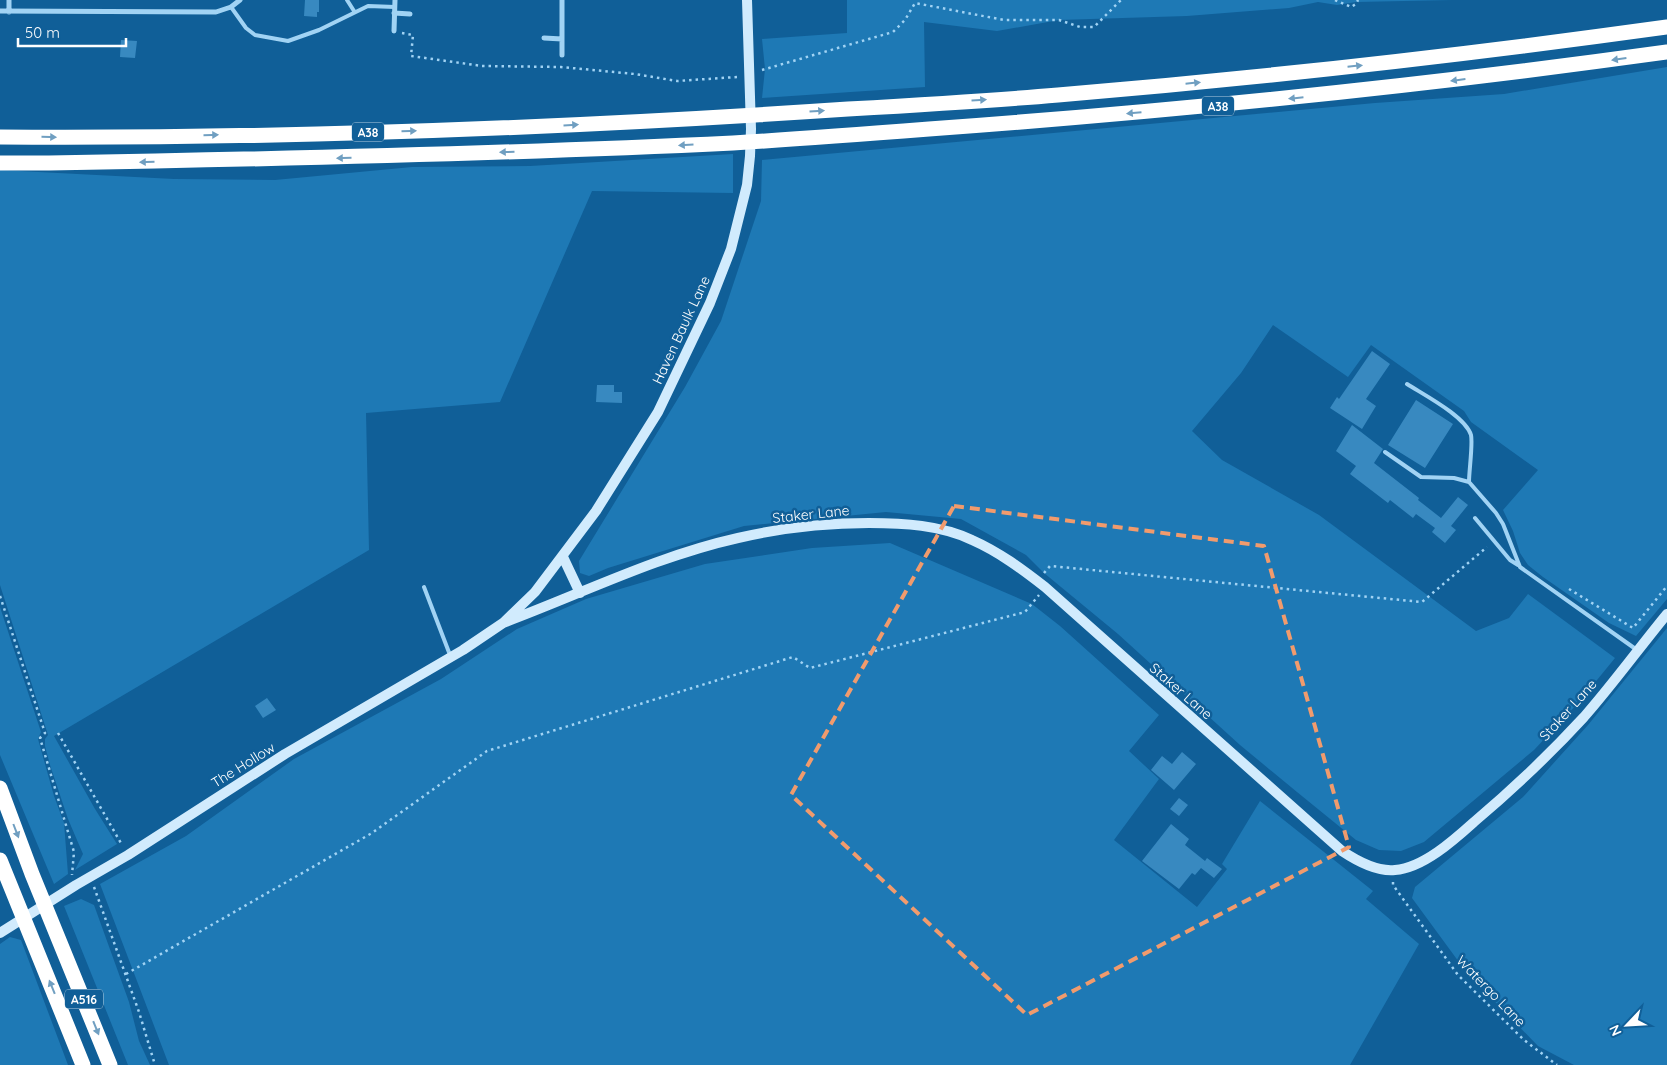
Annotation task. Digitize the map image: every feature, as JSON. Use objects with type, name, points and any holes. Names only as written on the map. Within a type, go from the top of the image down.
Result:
[{"type":"highway","name":"A38","points":[[0,137],[104,138],[356,132],[768,115],[1052,96],[1164,86],[1388,63],[1667,27]]},
{"type":"highway","name":"A38","points":[[0,163],[48,164],[368,157],[735,143],[1082,118],[1214,106],[1418,84],[1667,52]]},
{"type":"highway","name":"A516","points":[[0,788],[32,874],[110,1065]]},
{"type":"highway","name":"A516","points":[[0,860],[83,1065]]},
{"type":"street","points":[[9,0],[9,12]]},
{"type":"street","points":[[0,11],[216,12],[232,7],[240,0]]},
{"type":"street","points":[[394,30],[395,0]]},
{"type":"street","points":[[562,0],[562,55]]},
{"type":"street","name":"Haven Baulk Lane","points":[[504,623],[535,592],[564,557],[596,511],[658,412],[722,275],[738,226],[747,185],[751,129],[747,0]]},
{"type":"street","points":[[394,10],[410,14]]},
{"type":"street","points":[[544,38],[562,39]]},
{"type":"street","name":"Staker Lane","points":[[504,623],[668,559],[736,538],[794,527],[844,523],[901,522],[947,532],[971,539],[1002,556],[1041,584],[1342,851],[1358,861],[1377,868],[1394,871],[1412,866],[1436,853],[1515,787],[1584,717],[1667,614]]},
{"type":"street","points":[[564,557],[580,593]]},
{"type":"street","name":"The Hollow","points":[[0,933],[128,855],[285,754],[504,623]]},
{"type":"lane","points":[[347,0],[354,11]]},
{"type":"lane","points":[[232,7],[246,28],[255,35],[288,41],[319,30],[354,11],[368,6],[394,10]]},
{"type":"lane","points":[[1407,384],[1454,415],[1466,426],[1471,436],[1469,482]]},
{"type":"lane","points":[[1385,452],[1420,477],[1454,478],[1469,482],[1482,495],[1500,519],[1520,567]]},
{"type":"lane","points":[[1475,518],[1510,560],[1638,650]]},
{"type":"lane","points":[[424,587],[450,657]]},
{"type":"path","points":[[394,30],[413,35],[411,56],[482,66],[561,67],[635,74],[677,81],[736,77],[893,32],[905,20],[915,3],[1004,20],[1059,20],[1080,27],[1094,27],[1121,0]]},
{"type":"path","points":[[1335,0],[1351,8],[1358,0]]},
{"type":"path","points":[[126,974],[372,833],[487,751],[793,658],[810,668],[1025,612],[1050,566],[1422,602],[1480,551],[1495,542]]},
{"type":"path","points":[[1562,585],[1633,628],[1667,586]]},
{"type":"path","points":[[0,596],[45,733],[40,738],[74,852],[71,874],[76,885]]},
{"type":"path","points":[[58,733],[128,855]]},
{"type":"path","name":"Watergo Lane","points":[[1394,871],[1393,886],[1458,975],[1524,1040],[1558,1065]]},
{"type":"path","points":[[90,877],[126,974],[155,1065]]},
{"type":"highlighted area","points":[[954,506],[1264,546],[1349,847],[1027,1015],[791,795]]},
{"type":"shaded area","points":[[847,0],[1452,0],[1356,2],[1337,5],[1318,2],[1289,8],[1187,16],[1059,20],[997,31],[924,22],[925,87],[762,98],[765,69],[762,39],[847,33]]},
{"type":"shaded area","points":[[1667,67],[1667,599],[1636,636],[1609,623],[1543,577],[1528,565],[1520,553],[1513,531],[1503,510],[1538,470],[1471,422],[1464,411],[1371,345],[1348,377],[1273,325],[1241,373],[1192,431],[1222,460],[1319,515],[1476,631],[1509,618],[1528,594],[1615,658],[1579,702],[1534,750],[1424,842],[1401,851],[1379,850],[1356,840],[1240,745],[1118,634],[1044,573],[1026,555],[961,519],[886,512],[744,526],[608,568],[589,576],[580,573],[579,561],[685,387],[721,321],[761,201],[762,160],[1375,103],[1504,94]]},
{"type":"shaded area","points":[[733,154],[733,193],[592,191],[500,402],[366,413],[369,550],[54,736],[117,844],[75,870],[83,854],[68,819],[50,765],[45,746],[45,739],[48,735],[0,585],[0,170],[174,179],[275,180],[412,167],[530,166]]},
{"type":"shaded area","points":[[890,543],[1032,604],[1060,626],[1159,715],[1129,751],[1159,779],[1114,840],[1197,907],[1227,869],[1222,864],[1260,801],[1373,891],[1366,899],[1419,944],[1350,1065],[169,1065],[100,884],[186,836],[294,759],[441,679],[517,629],[586,599],[705,564],[812,548]]},
{"type":"shaded area","points":[[0,607],[41,732],[38,739],[54,796],[64,823],[68,874],[54,884],[0,755]]},
{"type":"shaded area","points":[[1667,628],[1667,1065],[1574,1065],[1538,1046],[1467,973],[1412,898],[1415,887],[1523,797],[1588,725]]},
{"type":"shaded area","points":[[81,899],[94,905],[129,1002],[139,1041],[150,1065],[128,1065],[64,906]]},
{"type":"shaded area","points":[[10,937],[21,940],[68,1065],[0,1065],[0,944]]},
{"type":"building","points":[[305,0],[319,0],[317,17],[304,16]]},
{"type":"building","points":[[121,40],[137,41],[135,58],[120,57]]},
{"type":"building","points":[[1372,351],[1390,364],[1366,399],[1376,406],[1362,429],[1330,408],[1337,397],[1339,399]]},
{"type":"building","points":[[597,385],[614,385],[614,392],[622,392],[622,403],[596,402]]},
{"type":"building","points":[[1416,400],[1453,424],[1425,468],[1388,445]]},
{"type":"building","points":[[1352,425],[1383,449],[1374,463],[1441,518],[1458,497],[1468,505],[1451,526],[1456,530],[1445,543],[1432,532],[1435,528],[1416,514],[1413,518],[1390,500],[1388,503],[1350,474],[1356,466],[1336,451]]},
{"type":"building","points":[[267,698],[276,710],[263,718],[255,706]]},
{"type":"building","points":[[1182,752],[1196,764],[1174,790],[1151,770],[1162,756],[1172,764]]},
{"type":"building","points":[[1179,798],[1188,805],[1179,816],[1170,809]]},
{"type":"building","points":[[1171,824],[1189,839],[1185,845],[1205,861],[1207,858],[1222,869],[1214,878],[1201,868],[1195,875],[1192,873],[1179,889],[1142,861]]}]
